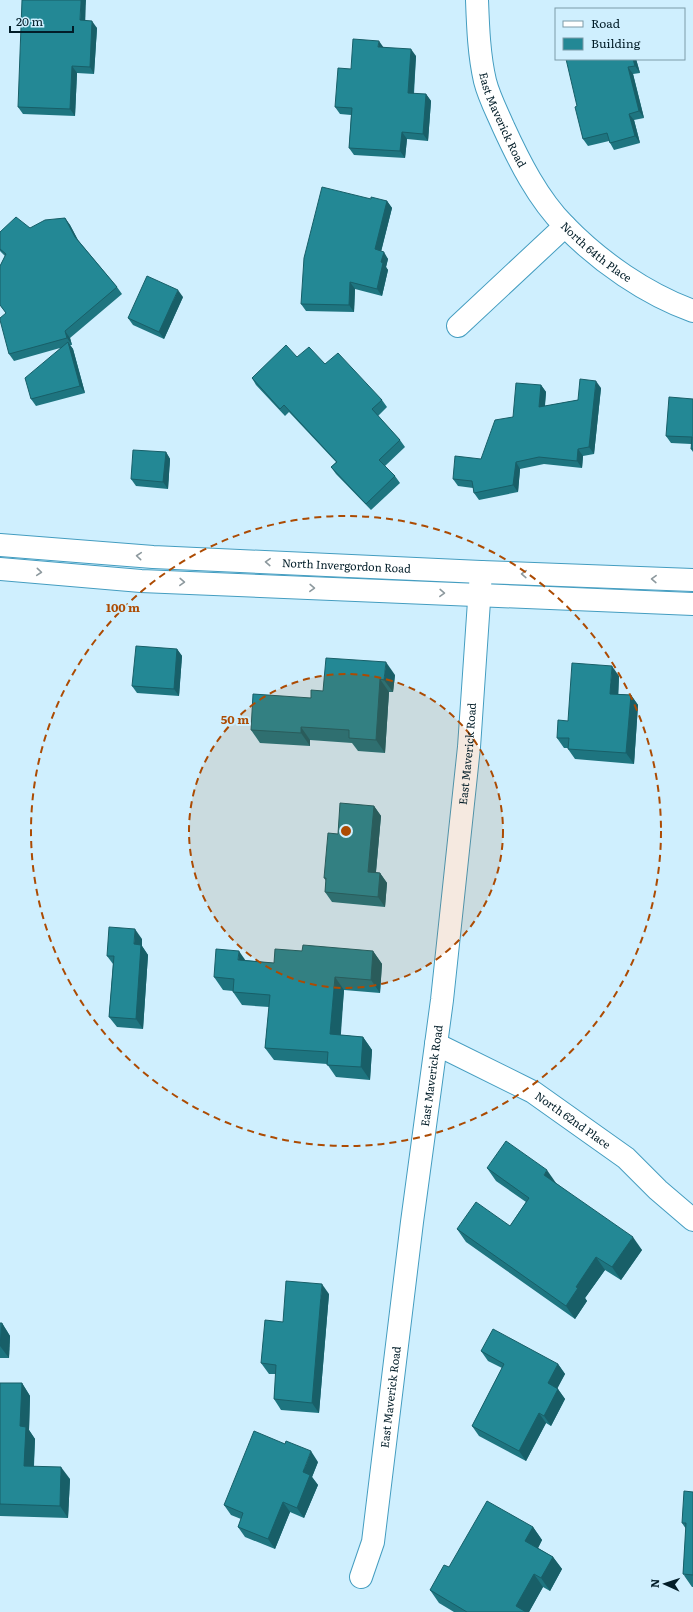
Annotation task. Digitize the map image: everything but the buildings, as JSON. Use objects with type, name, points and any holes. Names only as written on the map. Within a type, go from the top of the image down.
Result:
[{"type":"street","name":"East Maverick Road","points":[[477,0],[480,48],[486,81],[493,103],[512,145],[528,174],[541,196],[565,226]]},
{"type":"street","name":"North 64th Place","points":[[458,326],[565,226],[622,274],[663,298],[693,312]]},
{"type":"street","name":"North Invergordon Road","points":[[0,545],[153,557],[693,580]]},
{"type":"street","name":"North Invergordon Road","points":[[0,569],[141,581],[693,604]]},
{"type":"street","name":"East Maverick Road","points":[[361,1577],[373,1542],[411,1230],[436,1044],[469,747],[481,572]]},
{"type":"street","name":"North 62nd Place","points":[[436,1044],[533,1092],[626,1158],[658,1190],[693,1220]]}]
